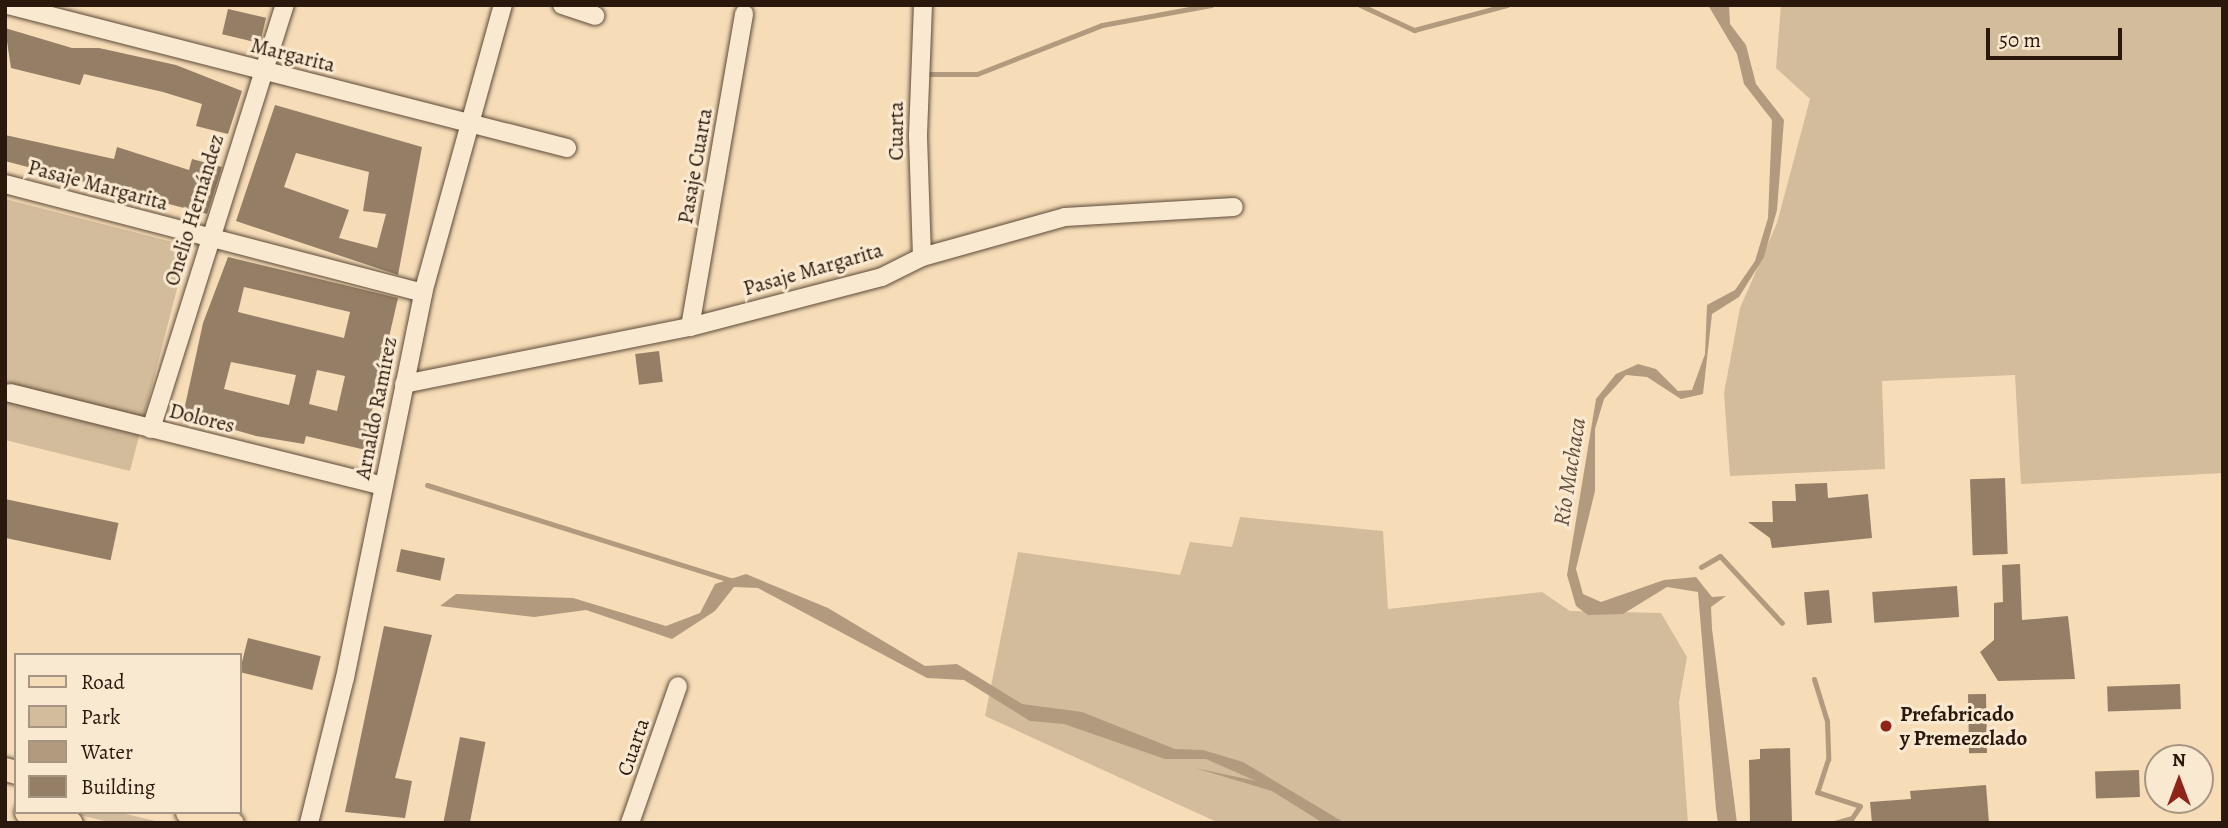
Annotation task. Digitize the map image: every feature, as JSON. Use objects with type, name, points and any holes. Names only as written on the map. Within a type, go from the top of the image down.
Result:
[{"type":"main road","points":[[34,814],[71,823]]},
{"type":"main road","points":[[195,814],[232,823]]},
{"type":"street","name":"Margarita","points":[[8,5],[567,148]]},
{"type":"street","name":"Onelio Hernández","points":[[151,429],[285,5]]},
{"type":"street","name":"Arnaldo Ramírez","points":[[309,823],[423,293],[467,123],[503,5]]},
{"type":"street","points":[[562,5],[595,16]]},
{"type":"street","name":"Cuarta","points":[[922,257],[918,135],[923,5]]},
{"type":"street","name":"Pasaje Cuarta","points":[[690,327],[744,14]]},
{"type":"street","name":"Pasaje Margarita","points":[[5,184],[423,293]]},
{"type":"street","name":"Pasaje Margarita","points":[[404,384],[690,327],[882,277],[922,257],[1065,217],[1234,207]]},
{"type":"street","name":"Dolores","points":[[10,393],[383,486]]},
{"type":"street","name":"Cuarta","points":[[630,823],[678,686]]},
{"type":"green space","points":[[1781,5],[2223,5],[2223,473],[2021,484],[2015,375],[1882,381],[1885,469],[1730,476],[1724,393],[1740,308],[1777,223],[1810,99],[1776,68]]},
{"type":"green space","points":[[5,199],[188,246],[130,471],[5,440]]},
{"type":"green space","points":[[1240,517],[1383,531],[1388,609],[1542,592],[1570,611],[1661,613],[1687,657],[1679,702],[1688,823],[1219,823],[985,716],[1018,552],[1180,575],[1190,542],[1232,547]]},
{"type":"green space","points":[[75,814],[126,814],[164,823],[114,823]]},
{"type":"water","points":[[1708,5],[1729,5],[1730,24],[1746,45],[1756,84],[1784,120],[1777,210],[1764,257],[1739,297],[1712,314],[1703,394],[1681,399],[1647,377],[1626,375],[1604,399],[1595,429],[1595,491],[1576,569],[1583,594],[1601,602],[1664,580],[1696,577],[1712,597],[1726,596],[1711,607],[1712,629],[1737,823],[1718,823],[1698,592],[1667,587],[1623,614],[1588,615],[1576,606],[1567,575],[1596,399],[1616,374],[1638,364],[1656,369],[1678,391],[1692,390],[1705,354],[1707,305],[1735,290],[1755,261],[1768,218],[1772,120],[1744,84],[1737,54]]},
{"type":"water","points":[[746,574],[828,608],[925,666],[957,664],[1022,704],[1082,712],[1175,749],[1203,750],[1243,762],[1345,823],[1323,823],[1272,791],[1195,768],[1256,781],[1206,759],[1165,759],[1064,724],[1030,721],[964,680],[927,678],[758,588],[734,587],[715,611],[672,639],[586,610],[534,617],[440,606],[456,594],[573,598],[666,626],[700,613],[715,584]]},
{"type":"building","points":[[228,9],[266,18],[260,43],[222,34]]},
{"type":"building","points":[[5,28],[72,48],[99,48],[176,65],[242,91],[228,134],[196,126],[202,104],[163,92],[84,74],[80,85],[11,68]]},
{"type":"building","points":[[275,105],[422,147],[398,275],[236,221]],"holes":[[[296,153],[369,172],[363,211],[386,214],[377,248],[339,238],[349,210],[284,187]]]},
{"type":"building","points":[[5,135],[114,159],[117,147],[189,170],[192,159],[222,167],[207,214],[5,161]]},
{"type":"building","points":[[228,257],[398,298],[369,424],[376,426],[370,451],[306,436],[304,444],[256,436],[183,415],[203,323]],"holes":[[[244,287],[350,312],[344,338],[238,312]],[[231,362],[296,375],[289,405],[224,389]],[[317,370],[345,376],[337,411],[309,404]]]},
{"type":"building","points":[[659,351],[663,382],[639,385],[635,354]]},
{"type":"building","points":[[2005,478],[2008,554],[1973,555],[1970,479]]},
{"type":"building","points":[[1827,483],[1828,498],[1868,494],[1872,538],[1772,548],[1770,538],[1748,522],[1773,522],[1772,501],[1796,501],[1795,484]]},
{"type":"building","points":[[5,499],[118,523],[111,560],[5,538]]},
{"type":"building","points":[[401,549],[445,558],[440,581],[396,571]]},
{"type":"building","points":[[2020,564],[2022,620],[2068,616],[2075,679],[1998,681],[1980,652],[1994,640],[1994,603],[2003,602],[2002,565]]},
{"type":"building","points":[[1957,586],[1959,617],[1874,623],[1872,592]]},
{"type":"building","points":[[1829,590],[1832,623],[1807,625],[1804,592]]},
{"type":"building","points":[[384,626],[432,635],[395,778],[412,781],[405,818],[345,812]]},
{"type":"building","points":[[248,638],[321,656],[312,690],[242,673]]},
{"type":"building","points":[[2180,684],[2181,709],[2108,712],[2107,687]]},
{"type":"building","points":[[1968,694],[1986,694],[1987,753],[1969,753]]},
{"type":"building","points":[[460,737],[486,742],[470,823],[443,823]]},
{"type":"building","points":[[1790,748],[1792,823],[1750,823],[1749,760],[1760,759],[1760,749]]},
{"type":"building","points":[[2139,770],[2140,797],[2096,799],[2095,772]]},
{"type":"building","points":[[1986,785],[1989,823],[1872,823],[1870,802],[1911,799],[1910,791]]},
{"type":"waterway","points":[[929,74],[977,74],[1102,25],[1211,5]]},
{"type":"waterway","points":[[1360,5],[1414,30],[1507,5]]},
{"type":"waterway","points":[[427,485],[734,581]]},
{"type":"waterway","points":[[1701,567],[1720,556],[1782,623]]},
{"type":"waterway","points":[[1814,679],[1827,721],[1828,759],[1817,792],[1860,806],[1852,818],[1834,823]]},
{"type":"place","name":"Prefabricado y Premezclado","points":[[1886,726]]},
{"type":"water label","name":"Río Machaca","points":[[1570,472]]}]
